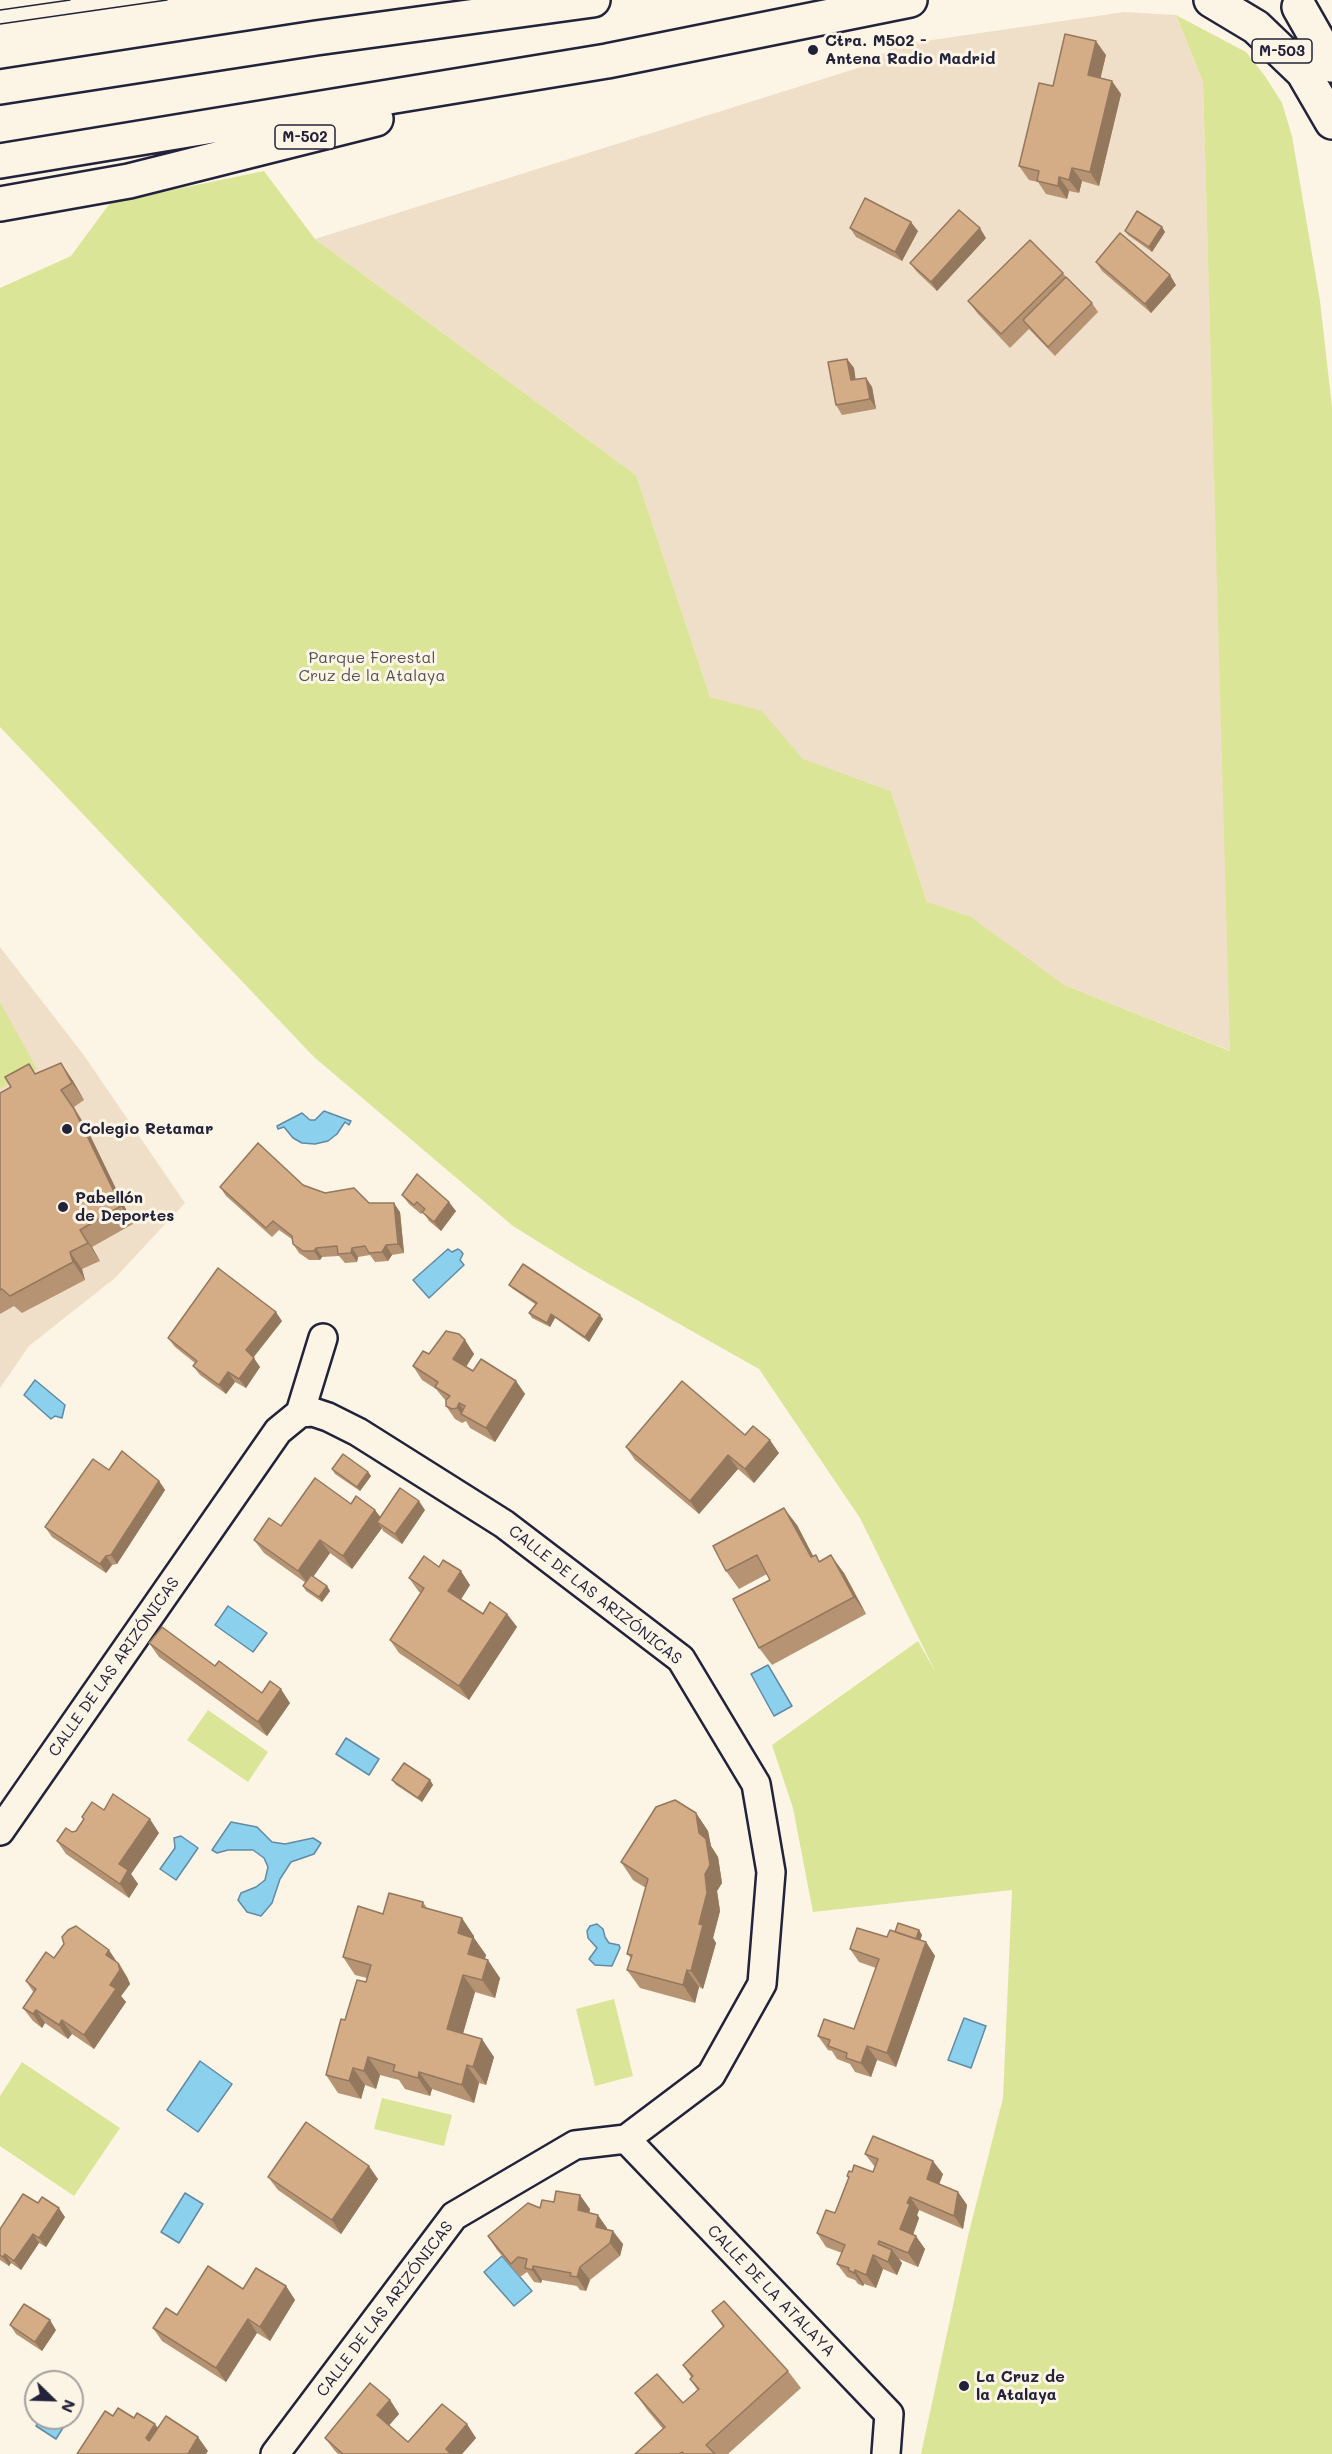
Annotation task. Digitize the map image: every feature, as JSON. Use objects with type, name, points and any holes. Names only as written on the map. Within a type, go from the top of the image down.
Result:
[{"type":"highway","points":[[316,38],[510,0]]},
{"type":"highway","points":[[0,87],[316,38],[593,0]]},
{"type":"highway","name":"M-502","points":[[0,161],[607,61],[910,0]]},
{"type":"highway","name":"M-503","points":[[1211,0],[1256,27],[1304,72],[1332,122]]},
{"type":"highway","points":[[1294,4],[1332,22]]},
{"type":"highway","name":"M-503","points":[[1294,4],[1332,66]]},
{"type":"highway","name":"M-502","points":[[0,204],[129,181],[607,61]]},
{"type":"street","points":[[300,1413],[323,1338]]},
{"type":"street","name":"CALLE DE LAS ARIZÓNICAS","points":[[0,1831],[278,1431],[300,1413],[313,1412],[358,1432],[504,1524],[681,1659],[756,1784],[771,1872],[762,1984],[711,2075],[626,2139],[574,2145],[454,2216],[275,2454]]},
{"type":"street","name":"CALLE DE LA ATALAYA","points":[[626,2139],[889,2414],[886,2454]]},
{"type":"shaded area","points":[[1124,12],[1176,15],[1203,82],[1231,1051],[1064,985],[927,902],[891,791],[802,759],[762,712],[710,697],[636,475],[315,239],[861,67],[898,45]]},
{"type":"shaded area","name":"Colegio Retamar","points":[[0,947],[83,1054],[185,1203],[115,1278],[29,1346],[0,1388]]},
{"type":"green space","name":"Parque Forestal Cruz de la Atalaya","points":[[1176,15],[1246,52],[1282,103],[1292,136],[1320,301],[1332,407],[1332,2454],[921,2454],[968,2236],[1003,2098],[1012,1890],[813,1912],[793,1808],[772,1745],[918,1641],[936,1673],[860,1518],[759,1369],[582,1269],[513,1226],[314,1057],[0,727],[0,288],[71,256],[110,203],[264,171],[315,239],[636,475],[710,697],[762,711],[803,759],[891,791],[927,902],[971,917],[1064,985],[1230,1051],[1203,82]]},
{"type":"green space","points":[[0,1002],[37,1069],[0,1089]]},
{"type":"green space","points":[[208,1710],[268,1752],[248,1782],[187,1740]]},
{"type":"green space","points":[[614,1999],[633,2076],[595,2086],[576,2009]]},
{"type":"green space","points":[[22,2062],[120,2128],[74,2196],[0,2146],[0,2096]]},
{"type":"green space","points":[[382,2098],[452,2115],[444,2146],[374,2129]]},
{"type":"water","points":[[324,1111],[351,1121],[349,1125],[345,1122],[337,1134],[328,1141],[315,1144],[302,1143],[293,1138],[284,1127],[278,1129],[277,1126],[302,1113],[310,1120],[315,1120]]},
{"type":"water","points":[[448,1249],[452,1252],[458,1249],[461,1251],[463,1254],[460,1260],[464,1265],[429,1298],[413,1280]]},
{"type":"water","points":[[35,1380],[65,1405],[62,1418],[55,1416],[51,1419],[24,1395]]},
{"type":"water","points":[[228,1606],[267,1633],[253,1652],[215,1625]]},
{"type":"water","points":[[768,1665],[792,1706],[774,1716],[751,1674]]},
{"type":"water","points":[[346,1738],[379,1759],[369,1775],[336,1754]]},
{"type":"water","points":[[231,1822],[257,1827],[272,1842],[285,1844],[313,1838],[321,1843],[314,1854],[291,1862],[280,1879],[272,1903],[261,1916],[247,1912],[238,1900],[241,1893],[256,1887],[265,1880],[268,1867],[264,1858],[253,1850],[228,1850],[217,1853],[212,1850]]},
{"type":"water","points":[[181,1836],[198,1848],[176,1880],[160,1869],[175,1848],[174,1838]]},
{"type":"water","points":[[597,1924],[603,1929],[609,1943],[619,1945],[620,1948],[612,1966],[595,1965],[589,1959],[597,1948],[588,1938],[587,1931],[590,1926]]},
{"type":"water","points":[[964,2018],[986,2026],[971,2068],[948,2060]]},
{"type":"water","points":[[200,2061],[232,2084],[198,2132],[167,2110]]},
{"type":"water","points":[[185,2193],[203,2204],[179,2243],[161,2232]]},
{"type":"water","points":[[502,2256],[532,2291],[514,2306],[484,2272]]},
{"type":"water","points":[[42,2430],[62,2430],[56,2439]]},
{"type":"building","points":[[1065,34],[1096,41],[1088,75],[1112,81],[1090,172],[1072,168],[1069,180],[1059,177],[1058,186],[1037,181],[1039,171],[1019,166],[1039,83],[1053,86]]},
{"type":"building","points":[[865,198],[911,222],[895,252],[850,228]]},
{"type":"building","points":[[959,210],[980,228],[931,282],[910,263]]},
{"type":"building","points":[[1137,211],[1162,227],[1149,247],[1125,231]]},
{"type":"building","points":[[1120,233],[1170,275],[1145,304],[1096,262]]},
{"type":"building","points":[[1030,240],[1063,273],[1001,334],[968,301]]},
{"type":"building","points":[[1066,277],[1092,303],[1048,347],[1023,320]]},
{"type":"building","points":[[847,359],[851,380],[866,378],[870,399],[836,405],[828,362]]},
{"type":"building","name":"Pabellón de Deportes","points":[[61,1063],[72,1083],[61,1090],[74,1109],[121,1206],[80,1230],[88,1243],[70,1252],[73,1262],[10,1296],[2,1289],[0,1290],[0,1093],[11,1087],[5,1077],[29,1064],[35,1074]]},
{"type":"building","points":[[258,1143],[303,1185],[325,1193],[354,1188],[369,1203],[394,1203],[398,1244],[386,1245],[382,1252],[369,1253],[365,1246],[352,1248],[351,1253],[338,1254],[337,1246],[303,1251],[293,1244],[292,1236],[273,1221],[266,1228],[220,1187]]},
{"type":"building","points":[[417,1174],[449,1202],[434,1222],[422,1212],[425,1209],[417,1202],[414,1205],[402,1195]]},
{"type":"building","points":[[523,1264],[600,1315],[585,1337],[551,1314],[547,1323],[529,1313],[537,1303],[509,1285]]},
{"type":"building","points":[[218,1268],[276,1312],[246,1350],[254,1358],[239,1379],[228,1372],[219,1385],[193,1366],[197,1361],[168,1338]]},
{"type":"building","points":[[446,1331],[459,1334],[465,1340],[453,1359],[473,1371],[481,1359],[516,1381],[486,1428],[461,1414],[465,1406],[459,1403],[457,1408],[452,1409],[446,1406],[446,1400],[450,1396],[435,1387],[438,1382],[413,1366],[423,1351],[429,1354]]},
{"type":"building","points":[[682,1381],[745,1435],[753,1426],[770,1440],[745,1469],[728,1455],[690,1501],[626,1447]]},
{"type":"building","points":[[122,1451],[159,1481],[111,1555],[106,1556],[100,1564],[45,1527],[93,1459],[109,1470]]},
{"type":"building","points":[[343,1454],[368,1472],[357,1487],[332,1469]]},
{"type":"building","points":[[315,1478],[351,1504],[356,1496],[375,1510],[343,1556],[320,1540],[298,1571],[254,1540],[269,1518],[281,1526]]},
{"type":"building","points":[[400,1488],[419,1501],[395,1534],[377,1522]]},
{"type":"building","points":[[784,1508],[811,1557],[816,1555],[819,1562],[831,1555],[854,1597],[759,1648],[733,1599],[770,1580],[757,1555],[726,1571],[713,1546]]},
{"type":"building","points":[[424,1556],[439,1567],[443,1560],[461,1571],[448,1591],[483,1614],[490,1602],[507,1614],[459,1686],[390,1640],[424,1588],[409,1578]]},
{"type":"building","points":[[311,1575],[327,1586],[319,1597],[303,1586]]},
{"type":"building","points":[[162,1627],[215,1666],[219,1661],[262,1693],[270,1681],[281,1689],[258,1722],[149,1643]]},
{"type":"building","points":[[404,1763],[430,1780],[418,1798],[392,1780]]},
{"type":"building","points":[[113,1794],[150,1819],[119,1864],[128,1870],[120,1884],[57,1841],[66,1828],[72,1832],[76,1831],[92,1802],[104,1810]]},
{"type":"building","points":[[675,1800],[696,1813],[699,1833],[706,1839],[710,1865],[705,1874],[707,1893],[699,1924],[703,1925],[691,1971],[687,1970],[683,1985],[627,1970],[632,1955],[627,1954],[648,1879],[621,1862],[656,1807]]},
{"type":"building","points":[[389,1893],[423,1902],[422,1907],[462,1918],[458,1933],[473,1938],[468,1954],[488,1960],[482,1980],[463,1975],[447,2029],[482,2039],[473,2067],[467,2065],[462,2085],[419,2072],[418,2078],[393,2071],[395,2065],[368,2057],[364,2071],[353,2068],[349,2081],[326,2075],[341,2019],[345,2020],[357,1980],[366,1982],[371,1965],[343,1957],[358,1906],[383,1914]]},
{"type":"building","points":[[898,1923],[919,1930],[916,1939],[895,1932]]},
{"type":"building","points":[[76,1926],[109,1950],[106,1955],[118,1963],[120,1970],[110,1985],[116,1989],[84,2035],[62,2020],[59,2025],[36,2010],[33,2014],[23,2008],[36,1989],[26,1981],[46,1952],[54,1958],[64,1944],[62,1937]]},
{"type":"building","points":[[857,1928],[887,1937],[890,1930],[926,1942],[887,2053],[867,2046],[861,2063],[846,2058],[847,2053],[828,2046],[830,2040],[818,2036],[824,2019],[854,2029],[879,1959],[850,1949]]},
{"type":"building","points":[[306,2122],[369,2166],[332,2220],[268,2177]]},
{"type":"building","points":[[873,2136],[933,2161],[927,2179],[958,2192],[954,2216],[910,2197],[907,2203],[910,2204],[900,2229],[916,2236],[908,2253],[879,2241],[878,2244],[892,2250],[888,2262],[873,2255],[866,2275],[855,2270],[854,2273],[848,2270],[849,2268],[837,2264],[845,2245],[817,2233],[826,2210],[835,2213],[849,2177],[847,2176],[849,2171],[852,2172],[854,2165],[873,2172],[878,2159],[865,2154]]},
{"type":"building","points":[[556,2191],[580,2195],[578,2210],[598,2215],[596,2227],[613,2231],[610,2243],[580,2267],[577,2277],[570,2276],[571,2273],[533,2266],[532,2270],[525,2268],[527,2259],[518,2257],[511,2264],[488,2236],[528,2203],[540,2208],[542,2200],[554,2202]]},
{"type":"building","points":[[23,2194],[38,2203],[42,2197],[59,2208],[39,2238],[33,2234],[14,2261],[5,2254],[3,2257],[0,2255],[0,2229]]},
{"type":"building","points":[[208,2266],[243,2289],[256,2268],[286,2286],[260,2327],[248,2319],[216,2368],[153,2328],[166,2308],[177,2315]]},
{"type":"building","points":[[724,2301],[788,2371],[706,2445],[715,2454],[684,2454],[682,2452],[679,2454],[635,2454],[665,2427],[635,2393],[657,2374],[683,2403],[699,2389],[690,2379],[693,2376],[683,2365],[724,2326],[712,2311]]},
{"type":"building","points":[[24,2304],[50,2320],[35,2342],[10,2325]]},
{"type":"building","points":[[370,2383],[390,2400],[377,2415],[408,2442],[442,2404],[467,2424],[446,2449],[451,2454],[343,2454],[325,2438]]},
{"type":"building","points":[[118,2408],[134,2418],[137,2413],[155,2424],[146,2438],[149,2441],[166,2416],[198,2437],[188,2454],[77,2454],[105,2411],[113,2416]]},
{"type":"tram line","points":[[0,10],[70,0]]},
{"type":"tram line","points":[[0,24],[167,0]]},
{"type":"place","name":"Ctra. M502 - Antena Radio Madrid","points":[[813,50]]},
{"type":"place","name":"Colegio Retamar","points":[[67,1129]]},
{"type":"place","name":"Pabellón de Deportes","points":[[63,1207]]},
{"type":"place","name":"La Cruz de la Atalaya","points":[[964,2386]]}]
